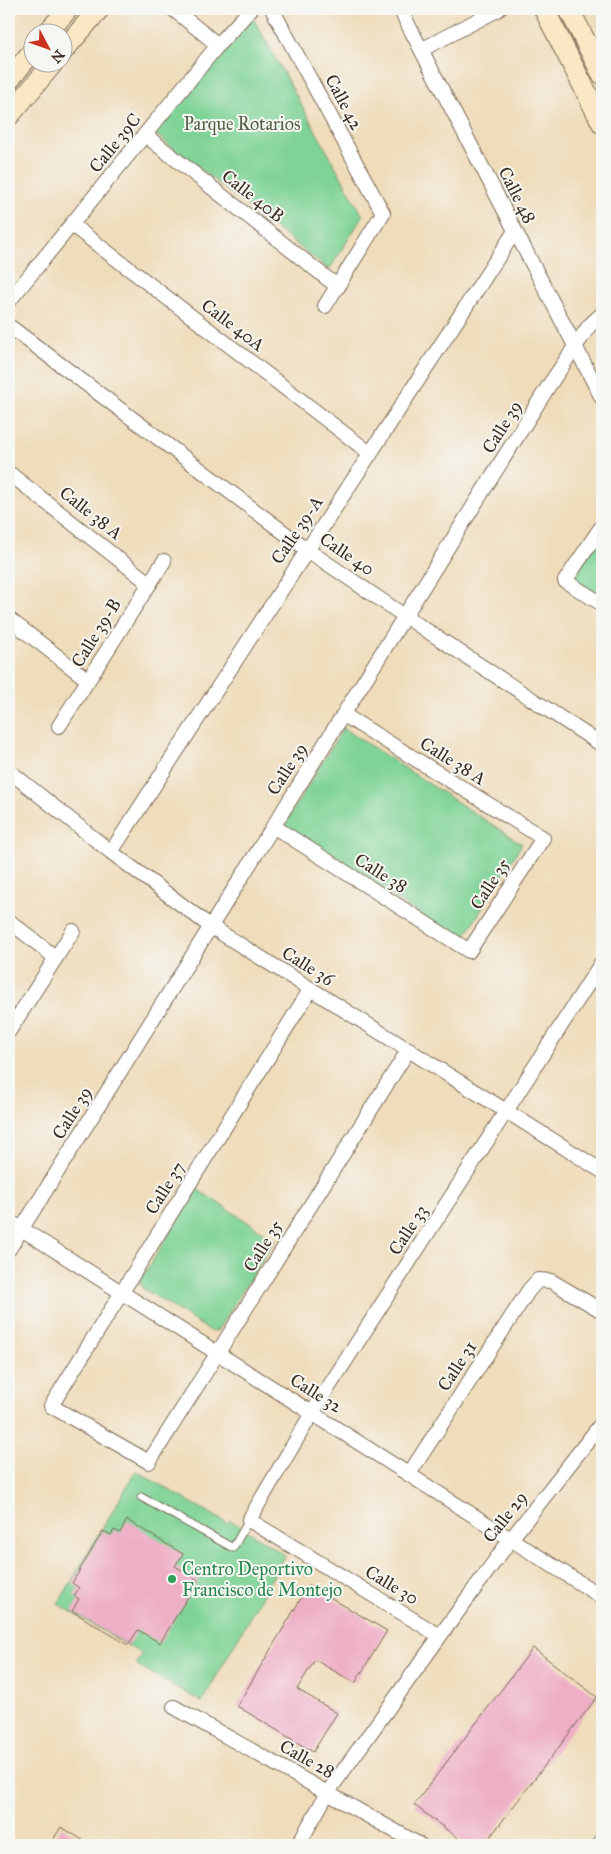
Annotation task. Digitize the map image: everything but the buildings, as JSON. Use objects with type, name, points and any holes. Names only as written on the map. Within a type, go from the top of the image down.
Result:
[{"type":"main road","points":[[57,22],[68,9]]},
{"type":"main road","points":[[72,40],[99,9]]},
{"type":"main road","points":[[544,9],[602,123]]},
{"type":"main road","points":[[568,9],[602,74]]},
{"type":"main road","points":[[9,80],[22,64]]},
{"type":"main road","points":[[9,116],[46,72]]},
{"type":"street","points":[[173,9],[218,44]]},
{"type":"street","name":"Calle 39C","points":[[9,301],[218,44],[251,9]]},
{"type":"street","name":"Calle 42","points":[[272,9],[382,213],[338,287]]},
{"type":"street","name":"Calle 48","points":[[400,9],[602,398]]},
{"type":"street","points":[[421,50],[499,9]]},
{"type":"street","name":"Calle 40B","points":[[145,134],[338,287]]},
{"type":"street","name":"Calle 40A","points":[[72,225],[371,454]]},
{"type":"street","name":"Calle 39-A","points":[[111,852],[306,549],[371,454],[515,231]]},
{"type":"street","points":[[325,306],[338,287]]},
{"type":"street","name":"Calle 39","points":[[9,1249],[575,346],[589,326],[602,314]]},
{"type":"street","name":"Calle 40","points":[[9,326],[306,549],[406,618],[602,745]]},
{"type":"street","name":"Calle 38 A","points":[[9,472],[150,584]]},
{"type":"street","points":[[602,526],[565,581],[602,604]]},
{"type":"street","name":"Calle 39-B","points":[[59,726],[164,561]]},
{"type":"street","points":[[9,619],[88,680]]},
{"type":"street","name":"Calle 38 A","points":[[344,715],[543,838]]},
{"type":"street","name":"Calle 36","points":[[9,771],[111,852],[210,926],[310,990],[507,1110],[602,1172]]},
{"type":"street","name":"Calle 38","points":[[273,826],[469,951]]},
{"type":"street","name":"Calle 35","points":[[469,951],[543,838]]},
{"type":"street","points":[[9,921],[56,958]]},
{"type":"street","points":[[9,1031],[73,931]]},
{"type":"street","name":"Calle 33","points":[[249,1520],[312,1413],[602,962]]},
{"type":"street","name":"Calle 37","points":[[149,1462],[51,1406],[310,990]]},
{"type":"street","name":"Calle 35","points":[[149,1462],[409,1050]]},
{"type":"street","name":"Calle 32","points":[[9,1221],[602,1597]]},
{"type":"street","name":"Calle 31","points":[[409,1474],[529,1290],[538,1280],[551,1281],[602,1311]]},
{"type":"street","name":"Calle 29","points":[[298,1845],[328,1792],[440,1636],[511,1539],[602,1423]]},
{"type":"street","name":"Calle 30","points":[[249,1520],[440,1636]]},
{"type":"street","name":"Calle 28","points":[[174,1707],[420,1845]]},
{"type":"street","points":[[599,1845],[602,1840]]},
{"type":"lane","points":[[141,1497],[233,1548],[249,1520]]},
{"type":"green space","name":"Parque Rotarios","points":[[252,16],[363,216],[329,270],[154,133]]},
{"type":"green space","points":[[602,534],[602,597],[573,579]]},
{"type":"green space","points":[[343,728],[522,844],[462,941],[283,827]]},
{"type":"green space","points":[[197,1189],[275,1240],[217,1331],[212,1332],[142,1288],[140,1281]]},
{"type":"green space","name":"Centro Deportivo Francisco de Montejo","points":[[136,1471],[227,1523],[230,1520],[285,1555],[202,1702],[136,1664],[142,1654],[58,1604]]},
{"type":"place","name":"Centro Deportivo Francisco de Montejo","points":[[172,1579]]}]
